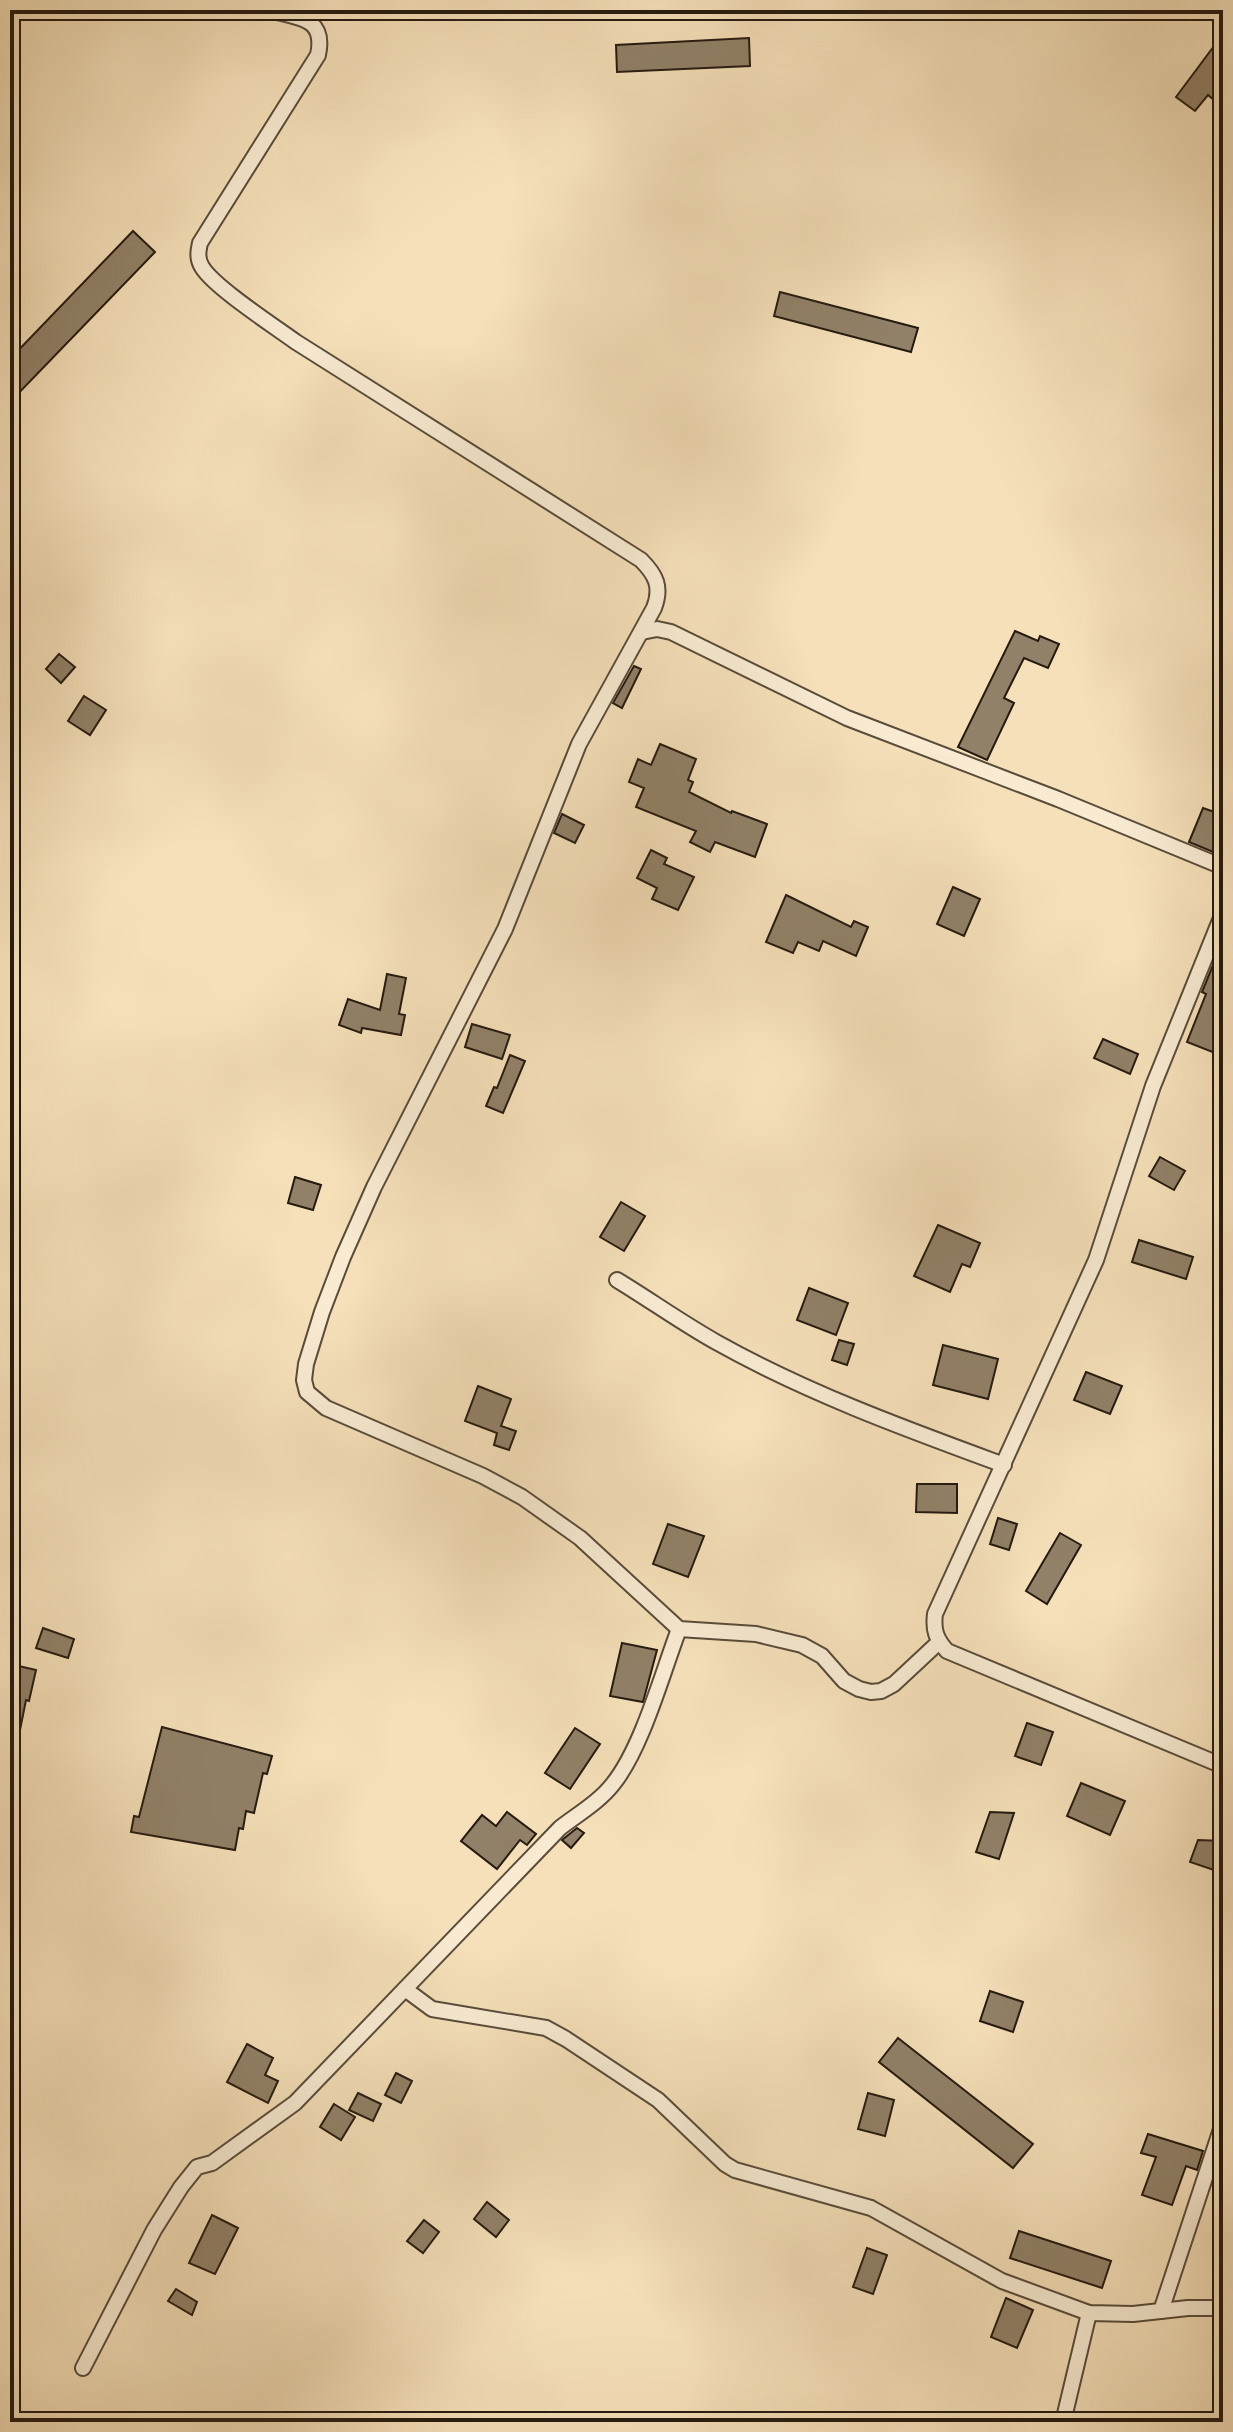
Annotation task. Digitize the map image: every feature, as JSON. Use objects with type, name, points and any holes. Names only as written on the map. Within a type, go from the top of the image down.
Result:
[{"type":"street","points":[[269,10],[308,21],[318,29],[321,41],[318,55],[200,243],[198,255],[201,265],[208,275],[256,314],[296,342],[641,560],[652,571],[659,585],[658,598],[642,632],[579,744],[505,929],[374,1187],[349,1243],[322,1312],[304,1380],[307,1392],[326,1408],[483,1476],[548,1514],[580,1538],[679,1629],[756,1634],[802,1645],[822,1656],[844,1681],[871,1692],[894,1684],[939,1642]]},
{"type":"street","points":[[642,632],[657,629],[671,632],[847,718],[1058,799],[1223,867]]},
{"type":"street","points":[[1223,913],[1153,1086],[1096,1260],[935,1614],[935,1633],[947,1651],[1223,1766]]},
{"type":"street","points":[[617,1280],[716,1342],[804,1385],[889,1423],[1004,1465]]},
{"type":"street","points":[[83,2368],[154,2230],[197,2167],[212,2163],[295,2103],[560,1828],[613,1785],[629,1762],[679,1629]]},
{"type":"street","points":[[405,1989],[432,2009],[546,2028],[658,2100],[735,2170],[871,2208],[1002,2281],[1089,2313],[1133,2314],[1223,2308]]},
{"type":"street","points":[[1161,2311],[1223,2123]]},
{"type":"street","points":[[1063,2422],[1089,2313]]},
{"type":"building","points":[[1223,34],[1223,108],[1208,95],[1195,111],[1176,97]]},
{"type":"building","points":[[749,38],[750,66],[617,72],[616,45]]},
{"type":"building","points":[[133,231],[155,252],[10,402],[10,359]]},
{"type":"building","points":[[780,292],[918,328],[911,352],[774,316]]},
{"type":"building","points":[[1015,631],[1038,641],[1040,636],[1059,644],[1048,668],[1024,658],[1004,698],[1014,703],[987,760],[958,747]]},
{"type":"building","points":[[59,654],[75,667],[61,683],[46,669]]},
{"type":"building","points":[[634,666],[641,669],[622,708],[613,703]]},
{"type":"building","points":[[84,696],[106,710],[90,735],[68,721]]},
{"type":"building","points":[[660,744],[696,759],[688,780],[693,782],[689,792],[731,813],[767,824],[755,857],[715,842],[710,852],[690,842],[696,831],[636,807],[644,788],[629,782],[638,759],[651,765]]},
{"type":"building","points":[[1203,808],[1223,815],[1223,856],[1189,842]]},
{"type":"building","points":[[562,814],[584,825],[575,843],[554,833]]},
{"type":"building","points":[[651,850],[667,858],[664,864],[694,877],[678,910],[652,899],[657,888],[637,878]]},
{"type":"building","points":[[953,887],[980,899],[964,936],[937,924]]},
{"type":"building","points":[[786,895],[851,927],[854,921],[868,927],[856,956],[823,941],[819,951],[798,942],[793,953],[766,942]]},
{"type":"building","points":[[1213,965],[1223,970],[1223,1033],[1215,1053],[1187,1042],[1206,994],[1202,992]]},
{"type":"building","points":[[387,974],[406,978],[399,1014],[405,1015],[401,1035],[362,1028],[361,1033],[339,1025],[348,999],[380,1010]]},
{"type":"building","points":[[472,1024],[510,1035],[502,1059],[465,1047]]},
{"type":"building","points":[[1103,1039],[1138,1054],[1130,1074],[1094,1058]]},
{"type":"building","points":[[510,1055],[525,1061],[503,1113],[486,1106]]},
{"type":"building","points":[[1160,1157],[1185,1171],[1174,1190],[1149,1176]]},
{"type":"building","points":[[295,1177],[321,1185],[313,1210],[288,1203]]},
{"type":"building","points":[[621,1202],[645,1216],[624,1251],[600,1237]]},
{"type":"building","points":[[938,1225],[980,1243],[970,1267],[962,1264],[950,1292],[914,1276]]},
{"type":"building","points":[[1139,1240],[1193,1257],[1186,1279],[1132,1262]]},
{"type":"building","points":[[809,1288],[848,1303],[836,1335],[797,1320]]},
{"type":"building","points":[[839,1340],[854,1344],[847,1365],[832,1360]]},
{"type":"building","points":[[943,1345],[998,1359],[988,1399],[933,1385]]},
{"type":"building","points":[[1086,1372],[1122,1386],[1110,1414],[1074,1400]]},
{"type":"building","points":[[478,1386],[511,1399],[501,1426],[516,1431],[509,1450],[494,1445],[497,1433],[465,1421]]},
{"type":"building","points":[[917,1484],[957,1484],[957,1513],[916,1512]]},
{"type":"building","points":[[998,1518],[1017,1524],[1009,1550],[990,1544]]},
{"type":"building","points":[[668,1524],[704,1536],[688,1577],[653,1564]]},
{"type":"building","points":[[1060,1533],[1081,1545],[1047,1604],[1026,1591]]},
{"type":"building","points":[[43,1628],[74,1639],[68,1658],[36,1648]]},
{"type":"building","points":[[622,1643],[657,1650],[643,1702],[610,1696]]},
{"type":"building","points":[[10,1664],[36,1670],[17,1745],[10,1744]]},
{"type":"building","points":[[1027,1723],[1053,1732],[1041,1765],[1015,1756]]},
{"type":"building","points":[[162,1727],[272,1756],[267,1774],[263,1773],[254,1813],[246,1811],[243,1829],[239,1828],[235,1850],[131,1832],[134,1816],[139,1817]]},
{"type":"building","points":[[575,1728],[600,1744],[570,1789],[545,1773]]},
{"type":"building","points":[[1081,1783],[1125,1801],[1110,1835],[1067,1816]]},
{"type":"building","points":[[507,1812],[536,1834],[527,1845],[520,1840],[497,1869],[461,1841],[482,1815],[496,1826]]},
{"type":"building","points":[[990,1812],[1014,1813],[999,1859],[976,1852]]},
{"type":"building","points":[[577,1828],[584,1833],[571,1848],[562,1840]]},
{"type":"building","points":[[1198,1840],[1223,1841],[1223,1873],[1190,1862]]},
{"type":"building","points":[[990,1991],[1023,2002],[1013,2032],[980,2021]]},
{"type":"building","points":[[898,2038],[1033,2144],[1013,2168],[879,2062]]},
{"type":"building","points":[[247,2044],[273,2058],[265,2075],[278,2081],[268,2103],[227,2082]]},
{"type":"building","points":[[396,2073],[412,2081],[401,2103],[385,2095]]},
{"type":"building","points":[[358,2093],[381,2104],[373,2121],[349,2110]]},
{"type":"building","points":[[868,2093],[894,2100],[885,2136],[858,2129]]},
{"type":"building","points":[[334,2104],[355,2117],[341,2140],[320,2127]]},
{"type":"building","points":[[1148,2134],[1203,2151],[1197,2170],[1186,2166],[1172,2205],[1142,2195],[1156,2157],[1141,2153]]},
{"type":"building","points":[[487,2202],[509,2220],[496,2237],[474,2219]]},
{"type":"building","points":[[212,2215],[238,2228],[215,2274],[189,2263]]},
{"type":"building","points":[[424,2220],[439,2232],[423,2253],[407,2241]]},
{"type":"building","points":[[1019,2231],[1111,2261],[1102,2288],[1010,2258]]},
{"type":"building","points":[[867,2248],[887,2255],[873,2294],[853,2287]]},
{"type":"building","points":[[176,2289],[197,2302],[192,2315],[168,2301]]},
{"type":"building","points":[[1006,2298],[1033,2310],[1017,2348],[991,2337]]}]
